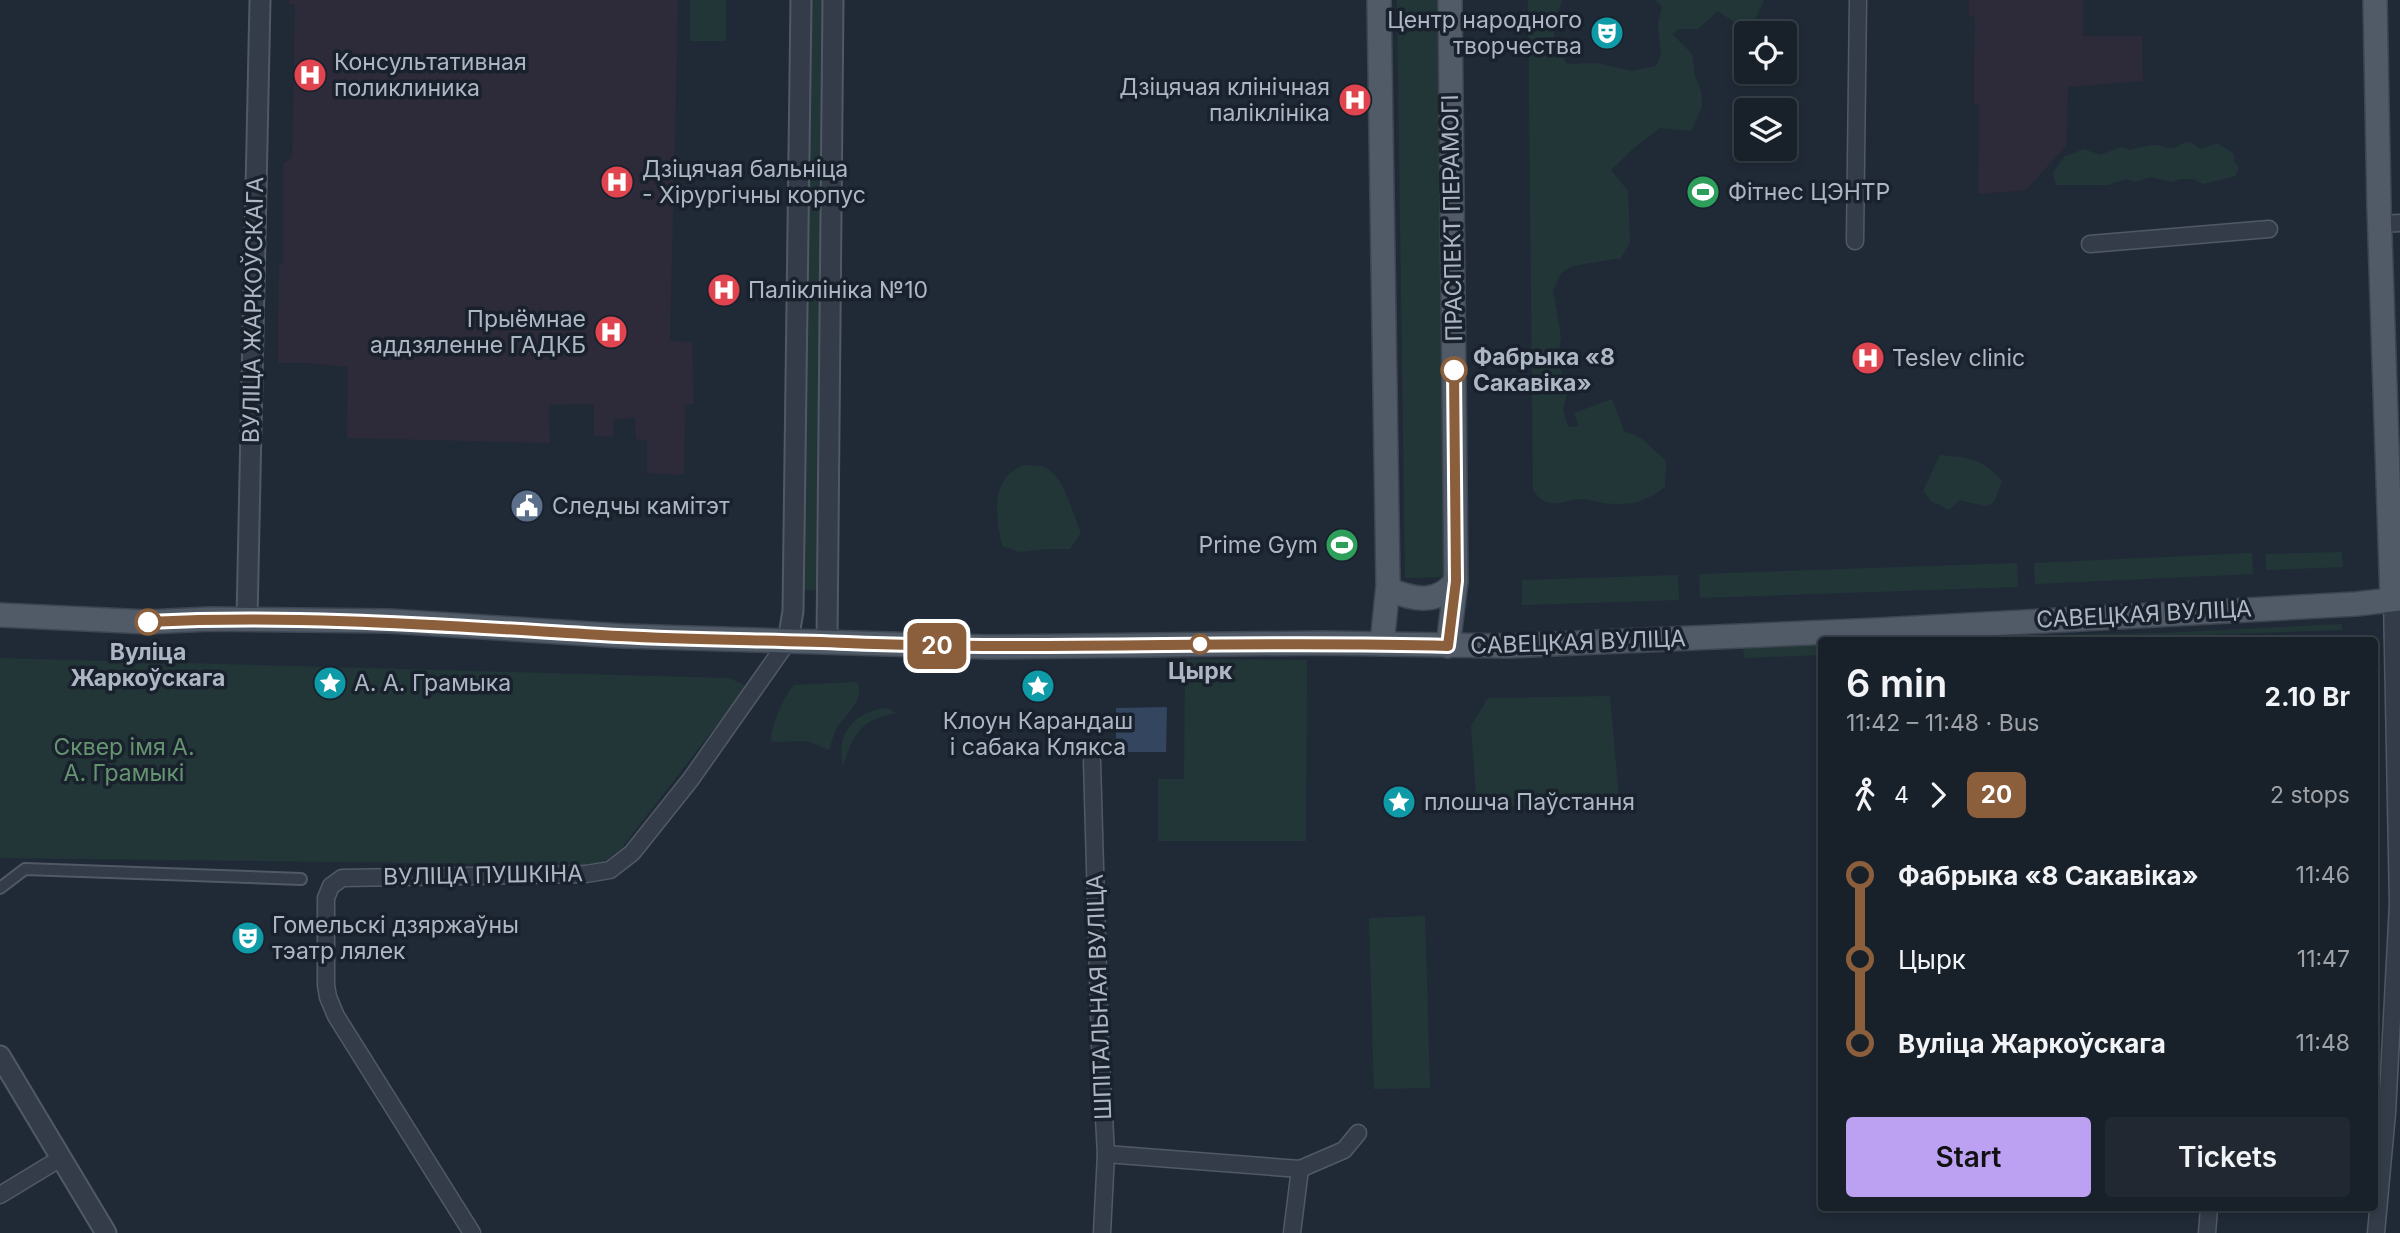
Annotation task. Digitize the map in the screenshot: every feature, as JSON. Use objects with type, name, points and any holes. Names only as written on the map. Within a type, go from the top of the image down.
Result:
[{"type":"main road","points":[[1379,0],[1388,589],[1382,644]]},
{"type":"main road","name":"ПРАСПЕКТ ПЕРАМОГІ","points":[[1448,646],[1456,581],[1450,0]]},
{"type":"main road","points":[[2378,4],[2390,224],[2396,599]]},
{"type":"main road","points":[[1388,589],[1408,597],[1440,597],[1449,591],[1456,581]]},
{"type":"main road","name":"САВЕЦКАЯ ВУЛІЦА","points":[[0,615],[148,622],[247,619],[389,621],[623,636],[989,648],[1323,643],[1507,646],[1878,630],[2356,604],[2396,599]]},
{"type":"street","name":"ВУЛІЦА ЖАРКОЎСКАГА","points":[[247,619],[260,0]]},
{"type":"street","points":[[788,641],[794,596],[801,0]]},
{"type":"street","points":[[827,642],[833,0]]},
{"type":"street","points":[[1855,241],[1858,0]]},
{"type":"street","points":[[798,197],[831,196]]},
{"type":"street","points":[[2090,244],[2269,229]]},
{"type":"street","points":[[794,596],[828,595]]},
{"type":"street","points":[[2376,1233],[2387,1113],[2399,904],[2396,599]]},
{"type":"street","name":"ВУЛІЦА ПУШКІНА","points":[[471,1233],[336,1016],[328,997],[326,898],[331,886],[342,878],[586,874],[610,870],[632,853],[660,820],[788,641]]},
{"type":"street","name":"ВУЛІЦА ПУШКІНА","points":[[765,675],[791,654],[827,642]]},
{"type":"street","name":"ШПІТАЛЬНАЯ ВУЛІЦА","points":[[1092,761],[1100,1045],[1106,1154],[1102,1233]]},
{"type":"street","points":[[0,888],[24,869],[301,879]]},
{"type":"street","points":[[0,1056],[106,1233]]},
{"type":"street","points":[[1106,1154],[1300,1169],[1344,1150],[1358,1133]]},
{"type":"street","points":[[0,1195],[61,1158]]},
{"type":"street","points":[[1292,1233],[1300,1169]]},
{"type":"street","points":[[2209,1211],[2210,1233]]},
{"type":"shaded area","points":[[289,0],[678,0],[670,341],[692,342],[694,404],[685,405],[684,475],[647,473],[647,440],[636,439],[635,418],[614,419],[613,437],[594,436],[594,404],[549,405],[550,443],[347,438],[348,367],[278,363],[279,265],[283,265],[283,164],[292,157],[293,132],[295,5],[289,4]]},
{"type":"shaded area","points":[[1969,0],[2083,0],[2083,36],[2142,36],[2143,81],[2068,87],[2066,146],[2026,190],[1978,194],[1979,105],[1974,104],[1975,17],[1969,16]]},
{"type":"green space","points":[[690,0],[726,0],[726,41],[690,41]]},
{"type":"green space","points":[[807,0],[823,0],[820,590],[804,590]]},
{"type":"green space","points":[[1397,0],[1443,0],[1447,577],[1405,578]]},
{"type":"green space","points":[[1528,0],[1562,0],[1553,28],[1556,47],[1567,64],[1597,63],[1631,71],[1656,66],[1661,54],[1658,25],[1662,6],[1655,0],[1764,0],[1754,21],[1734,22],[1718,11],[1698,29],[1678,29],[1672,34],[1692,54],[1695,76],[1701,91],[1702,107],[1691,131],[1660,128],[1611,170],[1628,191],[1630,242],[1621,258],[1572,266],[1561,273],[1553,290],[1561,337],[1557,362],[1568,387],[1563,410],[1568,427],[1579,426],[1574,413],[1612,399],[1624,431],[1642,439],[1666,461],[1665,487],[1636,502],[1613,504],[1582,499],[1550,503],[1533,490]]},
{"type":"green space","points":[[2185,142],[2200,149],[2217,143],[2234,154],[2234,161],[2239,167],[2235,176],[2203,184],[2193,179],[2172,182],[2149,177],[2136,182],[2125,179],[2109,185],[2056,185],[2053,173],[2064,157],[2084,149],[2100,155],[2121,147],[2129,150],[2152,145],[2172,148]]},
{"type":"green space","points":[[1940,455],[1974,460],[1995,473],[2002,481],[1994,502],[1986,506],[1959,500],[1949,510],[1931,501],[1923,491]]},
{"type":"green space","points":[[1024,465],[1041,466],[1049,470],[1062,485],[1081,532],[1070,549],[1020,552],[1002,546],[997,510],[1000,488],[1013,471]]},
{"type":"green space","points":[[2342,552],[2343,567],[2266,570],[2266,554]]},
{"type":"green space","points":[[2252,553],[2253,574],[2035,584],[2034,563]]},
{"type":"green space","points":[[2017,563],[2018,587],[1700,598],[1699,574]]},
{"type":"green space","points":[[1678,575],[1679,600],[1522,605],[1522,580]]},
{"type":"green space","points":[[2342,624],[2342,630],[2154,637],[1888,637],[2161,633]]},
{"type":"green space","points":[[1818,642],[1818,655],[1744,658],[1743,645]]},
{"type":"green space","name":"Сквер імя А. А. Грамыкі","points":[[0,658],[729,678],[747,686],[620,850],[599,865],[0,858]]},
{"type":"green space","points":[[1185,659],[1307,660],[1306,841],[1158,841],[1158,779],[1184,779]]},
{"type":"green space","points":[[857,682],[857,700],[837,727],[829,750],[808,741],[771,742],[778,712],[794,685]]},
{"type":"green space","points":[[1610,696],[1619,799],[1477,808],[1471,726],[1488,698]]},
{"type":"green space","points":[[888,708],[896,713],[874,720],[860,730],[850,746],[843,767],[842,744],[850,726],[866,713]]},
{"type":"green space","points":[[1425,916],[1430,1088],[1374,1089],[1369,918]]},
{"type":"water","points":[[1167,707],[1166,752],[1116,752],[1116,708]]},
{"type":"bus line","name":"20","points":[[148,622],[211,619],[389,621],[623,636],[989,648],[1323,643],[1448,646],[1456,581],[1454,370]]},
{"type":"place","name":"Центр народного творчества","points":[[1607,33]]},
{"type":"place","name":"Консультативная поликлиника","points":[[310,75]]},
{"type":"place","name":"Дзіцячая клінічная паліклініка","points":[[1355,100]]},
{"type":"place","name":"Дзіцячая бальніца - Хірургічны корпус","points":[[617,182]]},
{"type":"place","name":"Фітнес ЦЭНТР","points":[[1703,192]]},
{"type":"place","name":"Паліклініка №10","points":[[724,290]]},
{"type":"place","name":"Прыёмнае аддзяленне ГАДКБ","points":[[611,332]]},
{"type":"place","name":"Teslev clinic","points":[[1868,358]]},
{"type":"place","name":"Фабрыка «8 Сакавіка»","points":[[1454,370]]},
{"type":"place","name":"Следчы камітэт","points":[[527,506]]},
{"type":"place","name":"Prime Gym","points":[[1342,545]]},
{"type":"place","name":"Вуліца Жаркоўскага","points":[[148,622]]},
{"type":"place","name":"Цырк","points":[[1200,644]]},
{"type":"place","name":"А. А. Грамыка","points":[[330,683]]},
{"type":"place","name":"Клоун Карандаш і сабака Клякса","points":[[1038,686]]},
{"type":"place","name":"плошча Паўстання","points":[[1399,802]]},
{"type":"place","name":"Гомельскі дзяржаўны тэатр лялек","points":[[248,938]]}]
